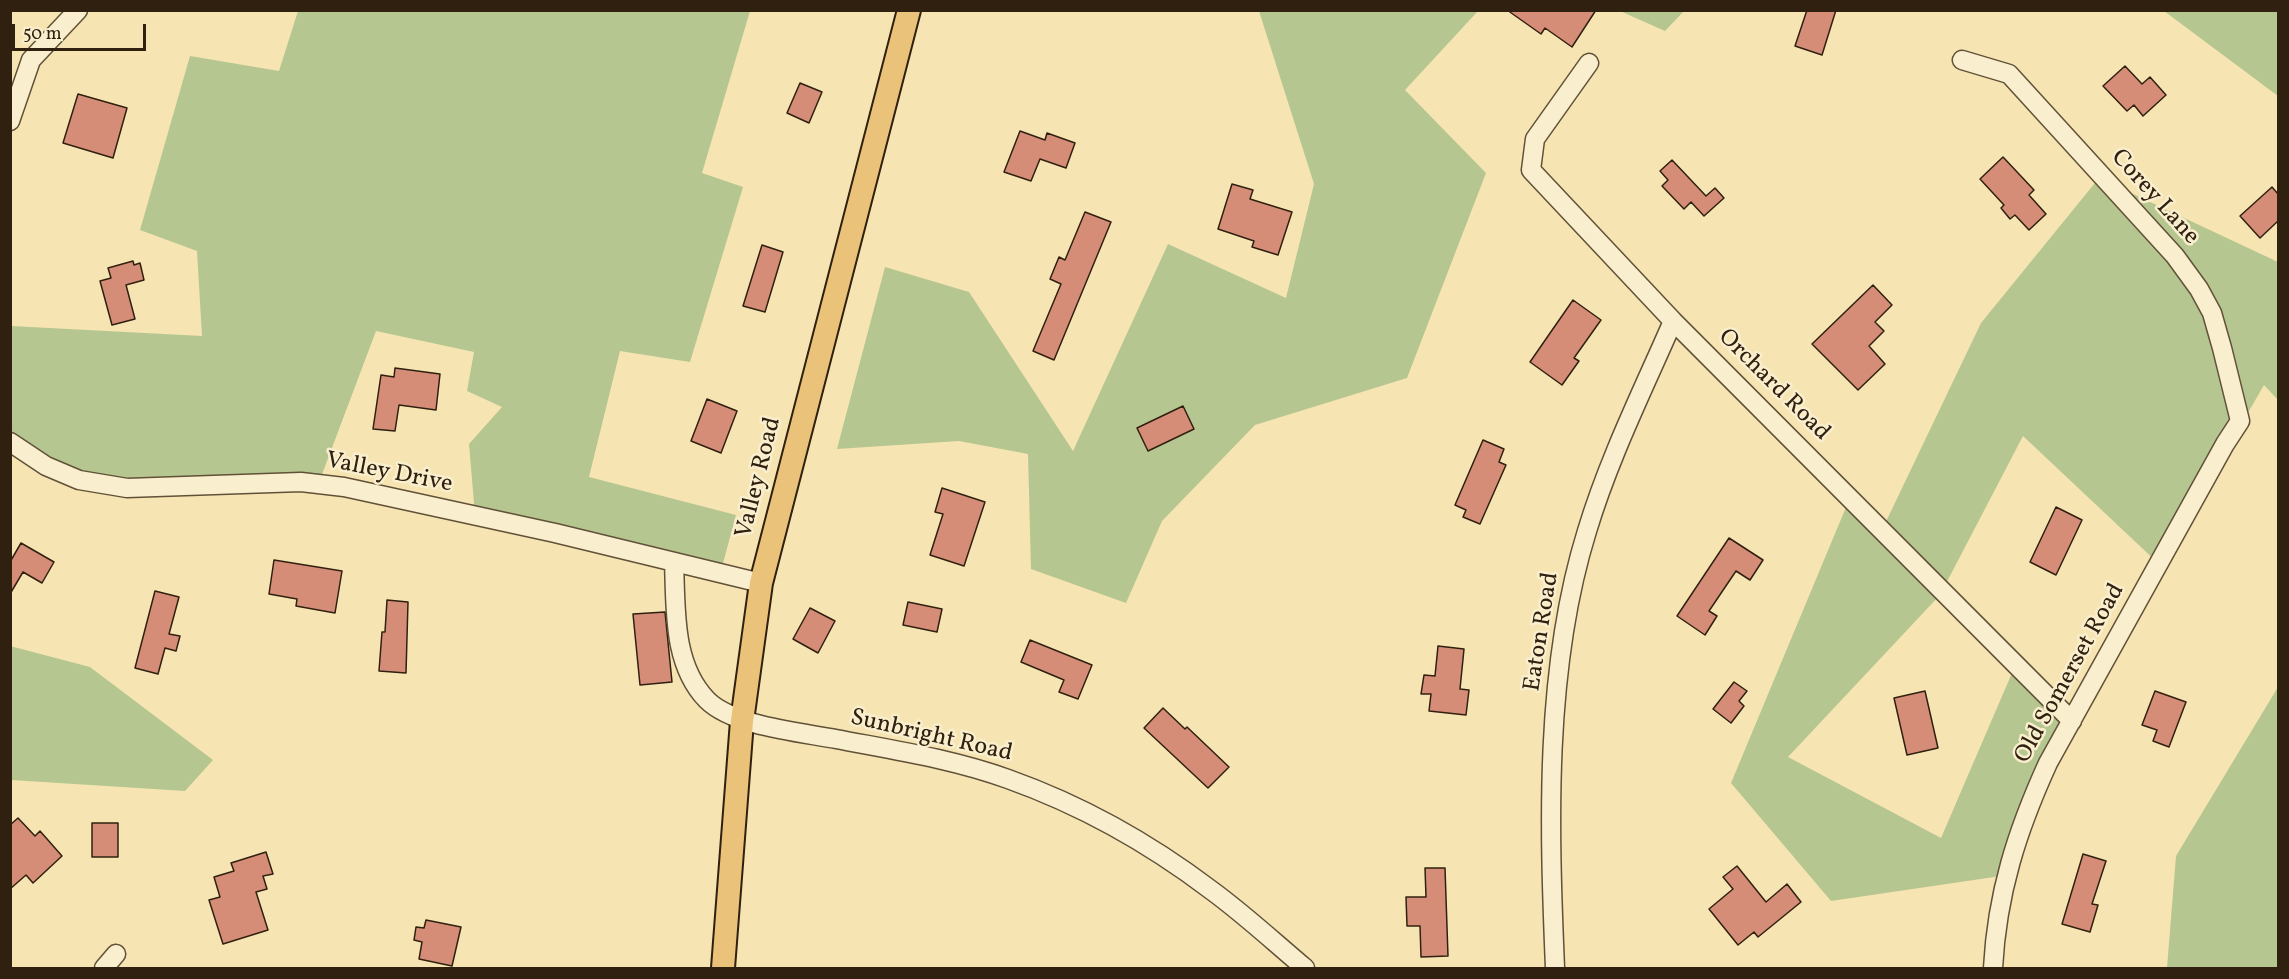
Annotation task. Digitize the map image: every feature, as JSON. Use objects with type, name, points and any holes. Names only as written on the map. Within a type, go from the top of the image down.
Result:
[{"type":"main road","name":"Valley Road","points":[[723,969],[742,721],[761,583],[909,10]]},
{"type":"street","points":[[10,121],[31,60],[78,10]]},
{"type":"street","name":"Corey Lane","points":[[1962,60],[2009,74],[2175,256],[2212,313],[2240,422]]},
{"type":"street","name":"Orchard Road","points":[[1588,63],[1535,139],[1531,170],[1673,321],[2072,721]]},
{"type":"street","name":"Eaton Road","points":[[1555,969],[1550,765],[1560,668],[1572,591],[1587,532],[1609,467],[1673,321]]},
{"type":"street","name":"Old Somerset Road","points":[[1993,969],[2001,901],[2010,860],[2025,814],[2048,763],[2224,444],[2240,422]]},
{"type":"street","name":"Valley Drive","points":[[10,442],[46,466],[79,480],[128,488],[301,482],[344,487],[761,583]]},
{"type":"street","name":"Sunbright Road","points":[[674,562],[677,626],[682,656],[693,683],[708,702],[742,721],[958,763],[1009,779],[1093,814],[1151,848],[1212,891],[1305,969]]},
{"type":"street","points":[[104,969],[116,954]]},
{"type":"green space","points":[[1684,10],[1665,31],[1620,11]]},
{"type":"green space","points":[[298,11],[750,11],[702,173],[743,187],[690,362],[620,351],[589,477],[736,515],[719,578],[475,515],[469,444],[502,407],[467,391],[474,352],[376,331],[318,485],[71,480],[11,435],[11,326],[202,336],[197,251],[140,230],[190,56],[279,71]]},
{"type":"green space","points":[[1259,11],[1478,11],[1405,90],[1486,173],[1407,378],[1255,425],[1162,521],[1126,603],[1031,569],[1028,454],[959,441],[837,449],[885,267],[969,292],[1073,451],[1168,244],[1286,298],[1314,184]]},
{"type":"green space","points":[[2164,11],[2278,11],[2278,96]]},
{"type":"green space","points":[[2099,178],[2278,262],[2278,400],[2264,385],[2160,565],[2023,436],[1940,595],[1788,757],[1941,838],[2015,666],[2062,723],[2001,876],[1831,901],[1731,783],[1849,500],[1881,532],[1981,323]]},
{"type":"green space","points":[[10,646],[90,667],[213,760],[185,791],[11,780]]},
{"type":"green space","points":[[2278,687],[2278,968],[2167,968],[2176,856]]},
{"type":"building","points":[[1507,10],[1596,10],[1572,47],[1545,28],[1541,34]]},
{"type":"building","points":[[1807,10],[1836,10],[1822,55],[1795,46]]},
{"type":"building","points":[[2125,66],[2142,84],[2150,77],[2166,95],[2143,116],[2134,105],[2127,111],[2103,86]]},
{"type":"building","points":[[800,83],[822,92],[809,123],[787,113]]},
{"type":"building","points":[[78,94],[127,108],[113,158],[63,143]]},
{"type":"building","points":[[1020,131],[1045,140],[1047,133],[1075,143],[1066,168],[1040,159],[1031,181],[1004,172]]},
{"type":"building","points":[[2003,157],[2034,190],[2029,195],[2046,214],[2029,230],[2015,215],[2010,219],[2001,208],[2004,205],[1980,179]]},
{"type":"building","points":[[1672,160],[1706,196],[1715,188],[1724,198],[1704,216],[1691,202],[1684,209],[1662,186],[1668,180],[1660,171]]},
{"type":"building","points":[[1232,184],[1253,190],[1250,199],[1292,212],[1278,255],[1252,247],[1254,241],[1218,229]]},
{"type":"building","points":[[2272,187],[2278,194],[2278,221],[2260,238],[2240,216]]},
{"type":"building","points":[[1085,212],[1111,222],[1054,360],[1033,351],[1061,284],[1050,279],[1059,257],[1065,260]]},
{"type":"building","points":[[762,245],[783,252],[765,312],[743,306]]},
{"type":"building","points":[[133,261],[134,265],[140,263],[144,280],[126,285],[135,319],[112,325],[100,281],[111,278],[108,268]]},
{"type":"building","points":[[1873,285],[1892,305],[1875,322],[1884,331],[1869,346],[1885,364],[1858,390],[1812,344]]},
{"type":"building","points":[[1573,300],[1601,320],[1574,358],[1579,361],[1562,385],[1530,362]]},
{"type":"building","points":[[395,368],[440,374],[436,410],[399,405],[395,431],[373,429],[381,375],[394,377]]},
{"type":"building","points":[[707,399],[737,411],[721,453],[691,441]]},
{"type":"building","points":[[1183,406],[1194,429],[1148,451],[1137,428]]},
{"type":"building","points":[[1483,440],[1504,449],[1499,462],[1506,465],[1480,524],[1463,517],[1466,510],[1455,505]]},
{"type":"building","points":[[942,488],[985,502],[964,566],[930,555],[943,514],[935,512]]},
{"type":"building","points":[[2056,507],[2082,520],[2056,575],[2030,562]]},
{"type":"building","points":[[1729,538],[1763,560],[1750,580],[1736,571],[1709,611],[1717,616],[1705,635],[1677,616]]},
{"type":"building","points":[[21,543],[54,562],[42,583],[23,572],[10,594],[10,562]]},
{"type":"building","points":[[274,560],[342,571],[335,613],[296,606],[297,599],[269,594]]},
{"type":"building","points":[[155,591],[179,597],[169,634],[180,636],[176,651],[165,648],[158,674],[135,668]]},
{"type":"building","points":[[387,600],[408,602],[406,673],[379,671]]},
{"type":"building","points":[[908,602],[942,609],[937,632],[903,625]]},
{"type":"building","points":[[810,608],[835,621],[818,653],[793,639]]},
{"type":"building","points":[[665,612],[672,682],[640,685],[633,614]]},
{"type":"building","points":[[1030,640],[1092,665],[1078,699],[1059,692],[1064,680],[1021,662]]},
{"type":"building","points":[[1438,646],[1464,649],[1460,689],[1469,690],[1466,715],[1429,711],[1431,694],[1421,694],[1424,675],[1435,676]]},
{"type":"building","points":[[1734,682],[1747,691],[1739,701],[1744,706],[1731,723],[1713,709]]},
{"type":"building","points":[[1925,691],[1938,748],[1907,755],[1894,698]]},
{"type":"building","points":[[2155,691],[2186,702],[2169,747],[2153,741],[2157,730],[2142,725]]},
{"type":"building","points":[[1163,708],[1185,729],[1187,727],[1229,767],[1208,788],[1144,728]]},
{"type":"building","points":[[18,818],[35,836],[40,831],[62,856],[33,883],[26,875],[10,889],[10,825]]},
{"type":"building","points":[[92,823],[118,823],[118,857],[92,857]]},
{"type":"building","points":[[266,852],[273,874],[263,876],[267,889],[256,892],[268,930],[223,944],[209,900],[220,897],[214,877],[234,871],[231,863]]},
{"type":"building","points":[[2083,854],[2106,861],[2092,904],[2098,905],[2090,932],[2062,924]]},
{"type":"building","points":[[1737,866],[1766,902],[1787,884],[1801,902],[1758,937],[1754,932],[1738,945],[1709,909],[1733,889],[1723,877]]},
{"type":"building","points":[[1425,868],[1445,868],[1448,956],[1421,957],[1420,926],[1407,926],[1406,897],[1426,897]]},
{"type":"building","points":[[426,920],[461,927],[452,966],[419,959],[422,942],[414,940],[416,927],[424,928]]}]
